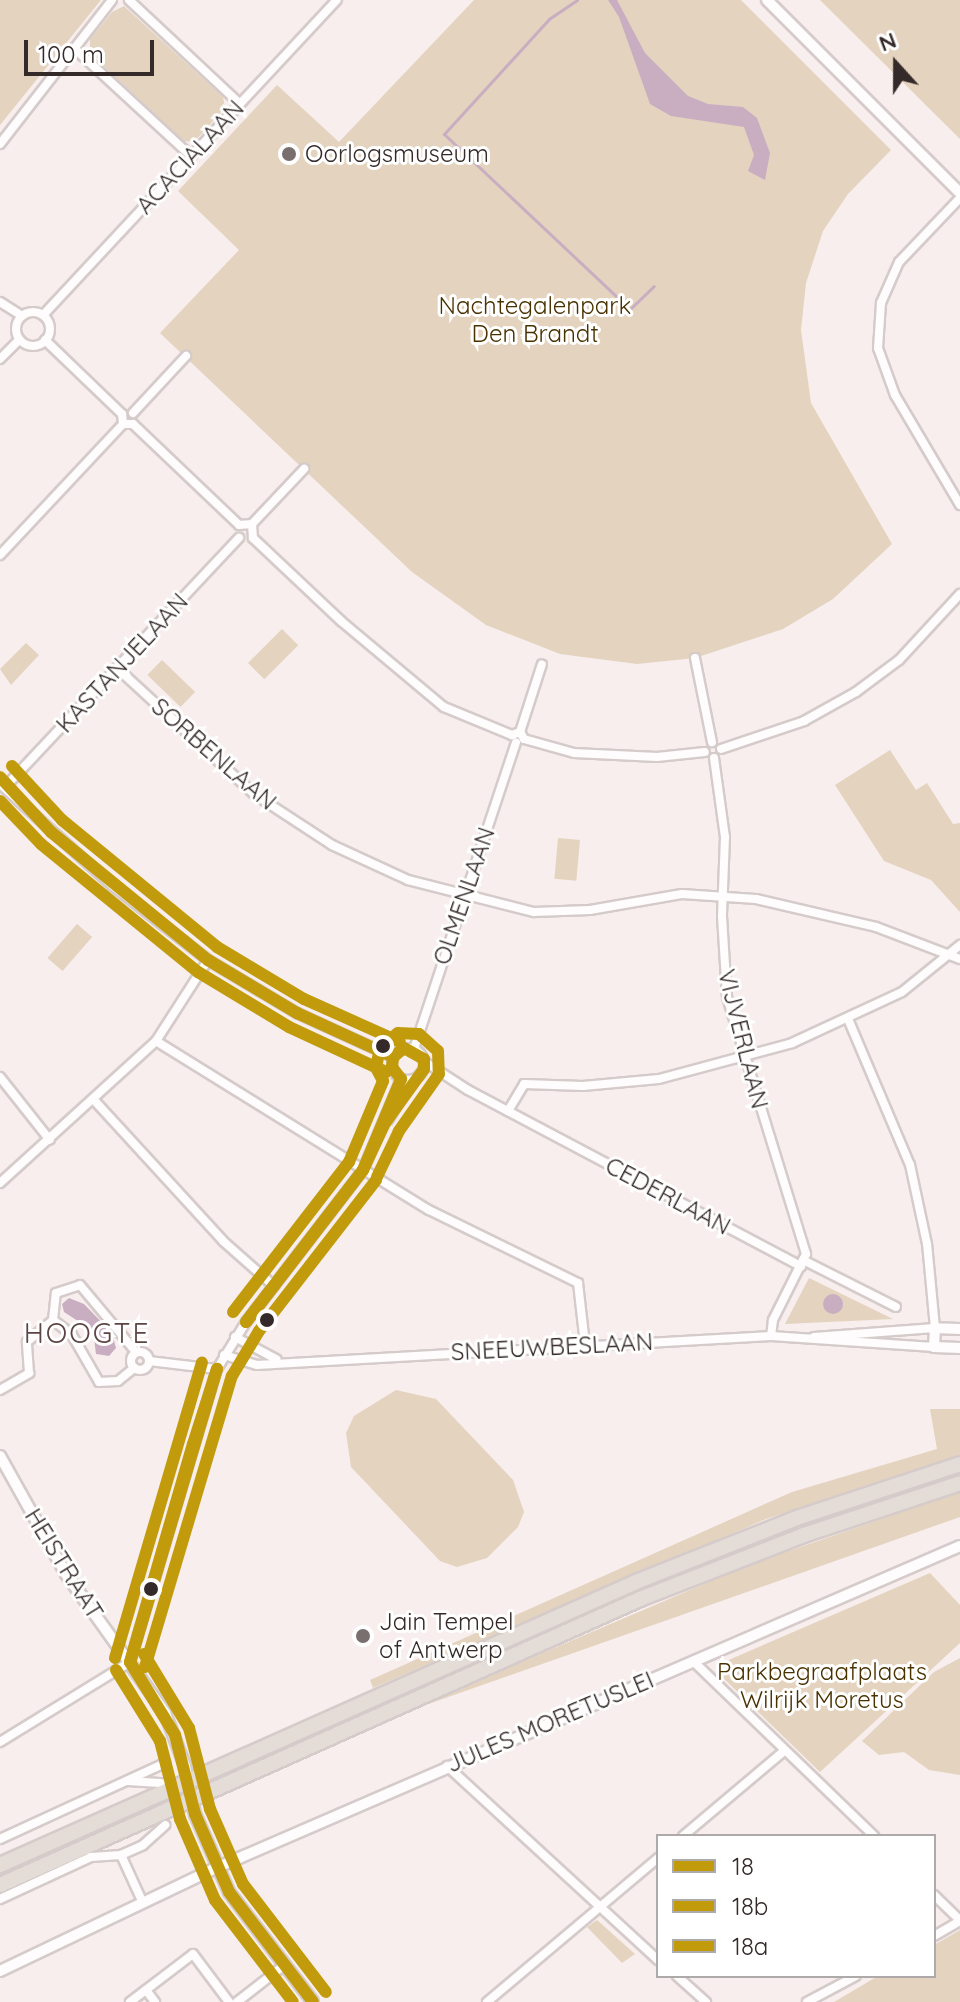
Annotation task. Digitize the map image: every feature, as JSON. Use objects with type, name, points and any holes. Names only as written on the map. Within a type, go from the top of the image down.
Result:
[{"type":"highway","points":[[0,1865],[636,1582],[797,1518],[960,1464]]},
{"type":"highway","points":[[0,1885],[190,1797],[721,1566],[960,1483]]},
{"type":"street","points":[[0,144],[112,0]]},
{"type":"street","points":[[129,0],[240,104]]},
{"type":"street","name":"ACACIALAAN","points":[[44,314],[337,0]]},
{"type":"street","points":[[767,0],[960,196],[899,262],[881,303],[878,336],[895,395],[960,505]]},
{"type":"street","points":[[74,48],[191,156]]},
{"type":"street","points":[[0,302],[22,316],[44,314],[50,329],[45,340],[32,347],[19,340]]},
{"type":"street","points":[[0,359],[19,340],[22,316]]},
{"type":"street","points":[[45,340],[122,414],[123,424]]},
{"type":"street","points":[[122,414],[133,413],[186,356]]},
{"type":"street","points":[[133,413],[133,424]]},
{"type":"street","points":[[0,555],[123,424],[133,424],[239,525],[239,538],[253,538],[398,673],[444,707],[518,737],[613,756],[705,752],[714,758],[721,749],[804,721],[856,692],[899,660],[960,594]]},
{"type":"street","points":[[239,525],[252,524],[304,469]]},
{"type":"street","points":[[252,524],[253,538]]},
{"type":"street","name":"KASTANJELAAN","points":[[2,786],[239,538]]},
{"type":"street","points":[[695,658],[712,742],[721,749]]},
{"type":"street","name":"OLMENLAAN","points":[[414,1049],[542,664]]},
{"type":"street","name":"SORBENLAAN","points":[[117,668],[229,773],[301,826],[396,874],[464,898],[513,909],[567,913],[654,896],[723,896],[837,916],[901,935],[946,957],[960,959]]},
{"type":"street","points":[[705,752],[712,742]]},
{"type":"street","name":"VIJVERLAAN","points":[[714,758],[725,837],[723,967],[743,1057],[806,1254],[802,1263]]},
{"type":"street","points":[[0,777],[2,786],[113,886],[208,960],[297,1013],[393,1057]]},
{"type":"street","points":[[508,1111],[524,1084],[583,1086],[659,1079],[743,1057],[849,1021],[902,992],[960,945]]},
{"type":"street","points":[[0,1183],[156,1041],[208,960]]},
{"type":"street","points":[[849,1021],[900,1130],[910,1165],[927,1244],[934,1347],[960,1348]]},
{"type":"street","points":[[156,1041],[429,1210],[578,1283],[585,1344]]},
{"type":"street","points":[[385,1123],[412,1080],[422,1074],[425,1062],[414,1049],[404,1048],[393,1057],[392,1067],[401,1079],[412,1080]]},
{"type":"street","name":"CEDERLAAN","points":[[425,1062],[508,1111],[802,1263],[896,1307]]},
{"type":"street","name":"CEDERLAAN","points":[[422,1074],[468,1090]]},
{"type":"street","points":[[0,1077],[50,1140]]},
{"type":"street","points":[[0,1742],[130,1662],[217,1369],[235,1337],[363,1170],[401,1079]]},
{"type":"street","points":[[94,1100],[223,1241],[274,1286]]},
{"type":"street","points":[[771,1336],[773,1320],[802,1263]]},
{"type":"street","points":[[0,1390],[29,1373],[27,1342],[53,1320],[56,1293],[80,1285],[136,1352],[146,1353],[149,1361]]},
{"type":"street","points":[[53,1320],[72,1335],[99,1382],[118,1381],[134,1368],[143,1369],[149,1361]]},
{"type":"street","points":[[935,1328],[960,1329]]},
{"type":"street","name":"SNEEUWBESLAAN","points":[[808,1338],[935,1328]]},
{"type":"street","name":"SNEEUWBESLAAN","points":[[224,1355],[257,1365],[585,1344],[771,1336],[934,1347]]},
{"type":"street","name":"SNEEUWBESLAAN","points":[[235,1337],[265,1358],[296,1362]]},
{"type":"street","points":[[134,1368],[130,1359],[136,1352]]},
{"type":"street","points":[[149,1361],[217,1369]]},
{"type":"street","name":"HEISTRAAT","points":[[0,1456],[66,1574],[165,1713],[182,1782],[216,1868],[283,1966],[313,2002]]},
{"type":"street","name":"JULES MORETUSLEI","points":[[0,1971],[216,1868],[960,1546]]},
{"type":"street","points":[[693,1661],[872,1834]]},
{"type":"street","points":[[685,1834],[785,1750]]},
{"type":"street","points":[[0,1839],[165,1763]]},
{"type":"street","points":[[447,1766],[602,1905],[656,1958]]},
{"type":"street","points":[[127,1781],[182,1782]]},
{"type":"street","points":[[0,1899],[91,1857],[121,1855],[143,1845],[165,1825]]},
{"type":"street","points":[[121,1855],[143,1903]]},
{"type":"street","points":[[487,2002],[656,1860]]},
{"type":"street","points":[[936,1897],[960,1921],[936,1935]]},
{"type":"street","points":[[130,2002],[193,1954],[229,2002]]},
{"type":"street","points":[[237,2002],[283,1966]]},
{"type":"street","points":[[679,1978],[706,2002]]},
{"type":"street","points":[[807,2002],[852,1978]]},
{"type":"street","points":[[146,1990],[155,2002]]},
{"type":"green space","points":[[0,0],[101,0],[0,125]]},
{"type":"green space","name":"Nachtegalenpark Den Brandt","points":[[474,0],[741,0],[891,150],[848,194],[823,231],[806,283],[801,330],[811,403],[892,544],[833,599],[783,629],[695,658],[637,664],[560,654],[486,625],[412,572],[160,333],[239,250],[178,191],[277,85],[339,142]]},
{"type":"green space","points":[[820,0],[960,0],[960,139]]},
{"type":"green space","points":[[124,6],[223,97],[225,108],[194,142],[183,141],[90,53],[90,39],[112,12]]},
{"type":"green space","points":[[282,629],[298,645],[264,679],[248,663]]},
{"type":"green space","points":[[26,643],[39,655],[11,685],[0,669]]},
{"type":"green space","points":[[162,660],[195,692],[181,707],[147,675]]},
{"type":"green space","points":[[890,750],[916,790],[927,783],[953,824],[960,823],[960,912],[931,880],[884,861],[835,785]]},
{"type":"green space","points":[[558,838],[580,840],[576,881],[554,879]]},
{"type":"green space","points":[[77,924],[92,937],[63,971],[47,958]]},
{"type":"green space","points":[[809,1278],[893,1319],[785,1324]]},
{"type":"green space","points":[[396,1390],[436,1399],[513,1480],[524,1512],[518,1527],[487,1558],[457,1567],[440,1561],[351,1467],[346,1433],[354,1416]]},
{"type":"green space","points":[[930,1409],[960,1409],[960,1456],[766,1519],[373,1688],[370,1680],[792,1492],[937,1449]]},
{"type":"green space","points":[[960,1470],[928,1487],[639,1595],[211,1783],[266,1751],[637,1587],[798,1523]]},
{"type":"green space","points":[[960,1492],[960,1517],[400,1714],[751,1564]]},
{"type":"green space","name":"Parkbegraafplaats Wilrijk Moretus","points":[[930,1573],[960,1605],[960,1643],[820,1772],[716,1671],[717,1665]]},
{"type":"green space","points":[[960,1658],[960,1775],[929,1770],[904,1752],[879,1755],[862,1741],[934,1672]]},
{"type":"green space","points":[[597,1920],[635,1954],[622,1963],[587,1927]]},
{"type":"green space","points":[[960,1930],[960,2002],[834,2002],[875,1978],[936,1978],[936,1944]]},
{"type":"shaded area","points":[[608,0],[617,0],[645,53],[688,96],[708,104],[743,107],[757,118],[770,153],[765,180],[748,171],[754,155],[744,127],[671,116],[650,104],[619,17]]},
{"type":"shaded area","points":[[829,1294],[837,1294],[843,1304],[837,1314],[829,1314],[823,1308],[823,1300]]},
{"type":"shaded area","points":[[69,1298],[84,1304],[112,1333],[116,1348],[109,1356],[96,1354],[93,1331],[64,1312],[62,1304]]},
{"type":"waterway","points":[[577,0],[549,19],[444,134],[630,309],[654,286]]},
{"type":"transit line","name":"18a","points":[[12,766],[62,820],[217,947],[304,999],[400,1042]]},
{"type":"transit line","name":"18","points":[[0,777],[51,832],[208,960],[297,1013],[393,1057]]},
{"type":"transit line","name":"18b","points":[[0,801],[41,844],[198,972],[289,1027],[386,1072]]},
{"type":"transit line","name":"18a","points":[[233,1312],[349,1162],[383,1081],[376,1068],[380,1048],[398,1033],[419,1034],[438,1051],[439,1074],[399,1131],[377,1177]]},
{"type":"transit line","name":"18","points":[[404,1048],[424,1059],[424,1069],[385,1123],[363,1170],[401,1079],[392,1067],[393,1057],[404,1048]]},
{"type":"transit line","name":"18","points":[[246,1322],[363,1170]]},
{"type":"transit line","name":"18","points":[[246,1322],[363,1170]]},
{"type":"transit line","name":"18a","points":[[259,1331],[376,1180]]},
{"type":"transit line","name":"18b","points":[[145,1667],[232,1376],[259,1331]]},
{"type":"transit line","name":"18b","points":[[115,1658],[202,1363]]},
{"type":"transit line","name":"18","points":[[217,1369],[130,1662],[193,1444],[217,1369]]},
{"type":"transit line","name":"18a","points":[[144,1654],[189,1728],[210,1809],[243,1884],[326,1992]]},
{"type":"transit line","name":"18","points":[[130,1662],[175,1735],[195,1814],[229,1892],[313,2002]]},
{"type":"transit line","name":"18b","points":[[116,1670],[160,1741],[180,1819],[215,1900],[293,2002]]},
{"type":"place","name":"Oorlogsmuseum","points":[[289,154]]},
{"type":"place","name":"Jain Tempel of Antwerp","points":[[363,1636]]},
{"type":"district","name":"HOOGTE","points":[[87,1333]]}]
